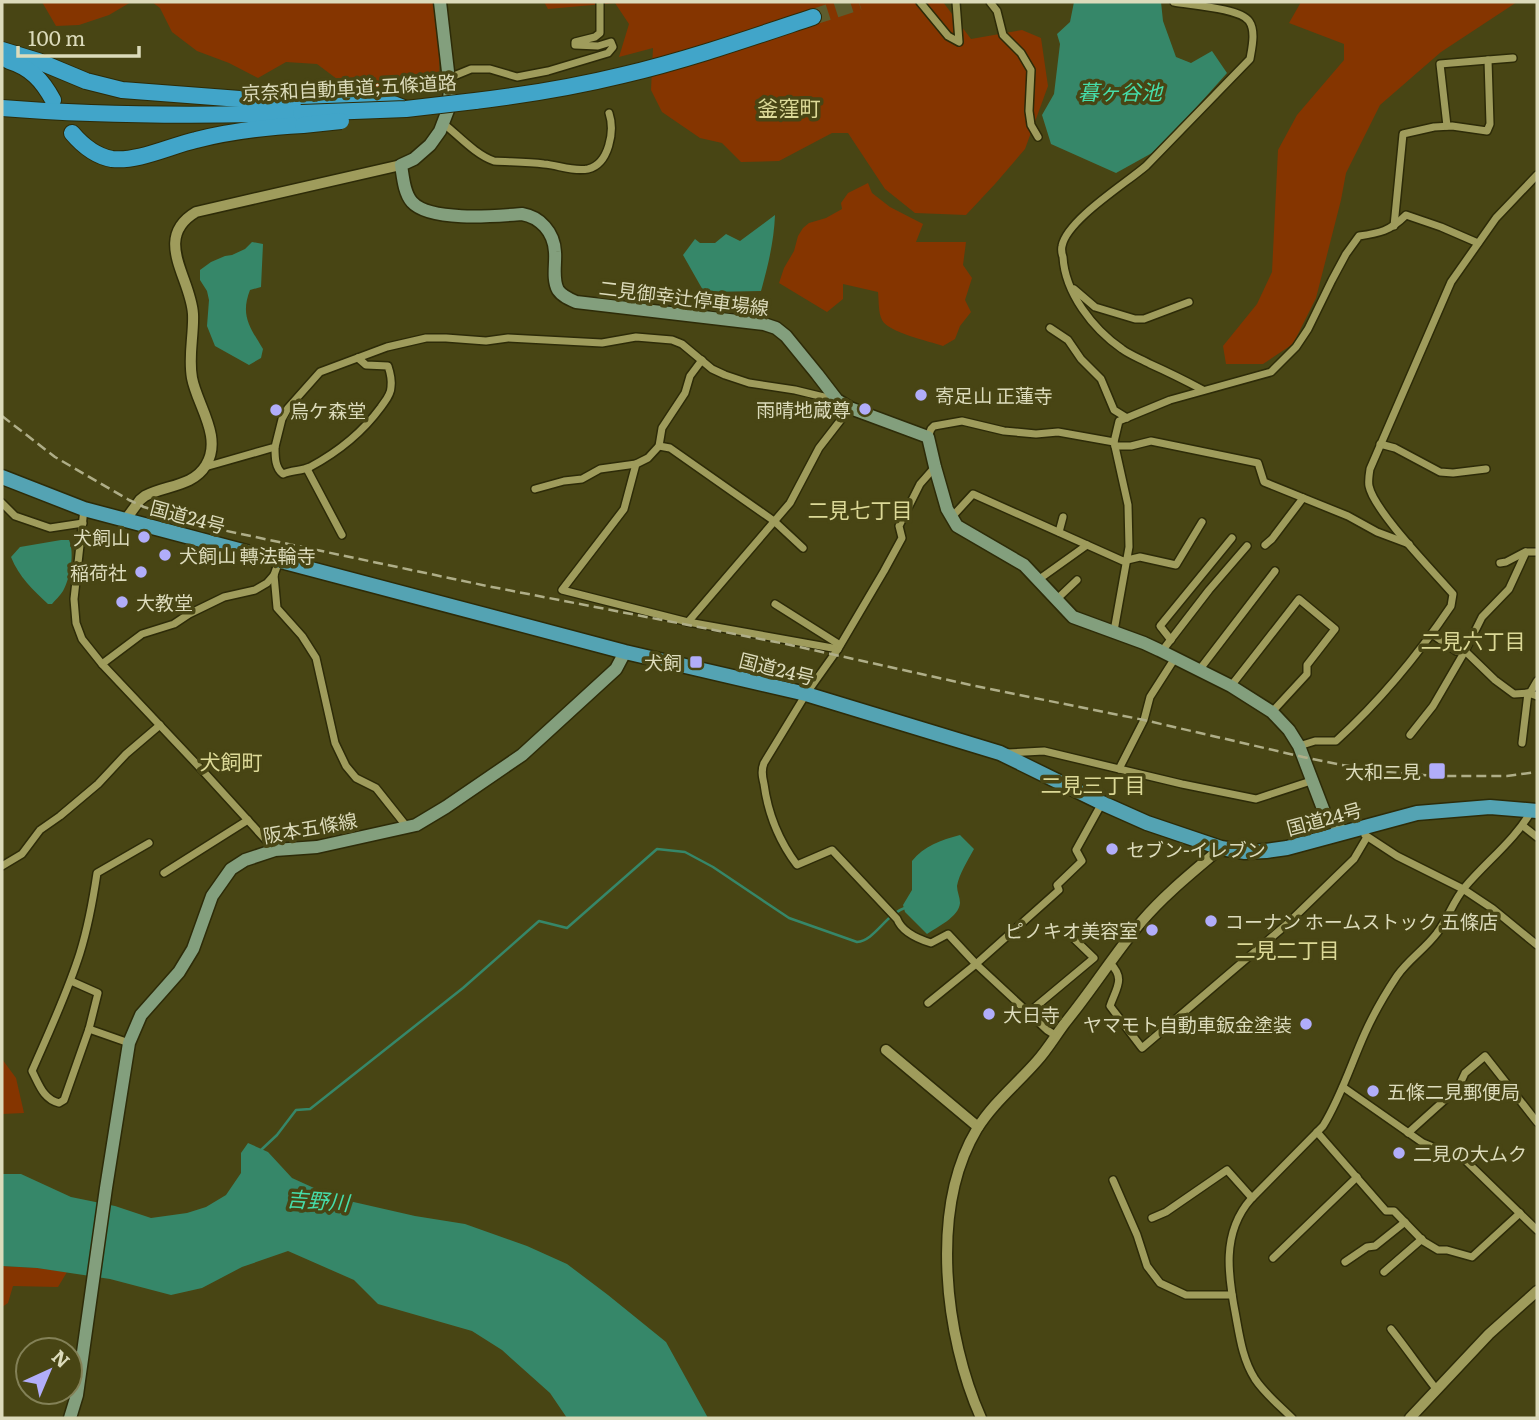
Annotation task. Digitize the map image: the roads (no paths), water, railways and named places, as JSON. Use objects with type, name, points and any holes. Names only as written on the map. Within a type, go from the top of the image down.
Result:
[{"type":"highway","name":"京奈和自動車道;五條道路","points":[[2,108],[140,114],[406,109],[530,94],[622,75],[813,17]]},
{"type":"highway","points":[[2,50],[122,90],[240,99],[302,113],[428,111],[468,102]]},
{"type":"highway","points":[[2,58],[32,71],[53,100]]},
{"type":"highway","points":[[72,134],[94,152],[111,159],[121,159],[137,157],[185,142],[275,127],[302,113]]},
{"type":"highway","name":"国道24号","points":[[2,477],[84,516],[126,519],[625,652],[806,694],[1000,753],[1147,823],[1220,848],[1245,852],[1266,851],[1355,833],[1418,813],[1490,807],[1534,811]]},
{"type":"main road","points":[[401,165],[423,152],[435,139],[444,124],[450,99],[440,2]]},
{"type":"main road","name":"二見御幸辻停車場線","points":[[401,165],[410,199],[414,205],[427,211],[467,216],[522,214],[538,220],[545,226],[554,243],[555,279],[560,293],[566,297],[576,302],[764,324],[776,328],[794,345],[837,400],[850,408],[928,437]]},
{"type":"main road","points":[[928,437],[947,509],[951,518],[963,530],[1024,565],[1073,617],[1114,631],[1200,669],[1272,712],[1289,730],[1299,746],[1325,814],[1355,833]]},
{"type":"main road","name":"阪本五條線","points":[[74,1415],[106,1188],[130,1043],[141,1015],[178,972],[192,949],[212,895],[231,869],[245,860],[275,850],[317,847],[416,825],[522,755],[615,669],[625,652]]},
{"type":"street","points":[[449,78],[471,69],[490,69],[517,77],[548,71],[608,53],[613,47],[611,42],[598,46],[575,45],[575,42],[600,33],[600,2]]},
{"type":"street","points":[[920,2],[948,36],[959,42],[956,2]]},
{"type":"street","points":[[990,2],[997,11],[1003,35],[1021,53],[1031,70],[1031,125],[1038,137]]},
{"type":"street","points":[[1174,2],[1240,14],[1249,21],[1254,38],[1250,58],[1146,166],[1097,203],[1072,229],[1062,246],[1063,269],[1084,310],[1106,336],[1124,351],[1204,391]]},
{"type":"street","points":[[1447,126],[1440,64],[1513,58]]},
{"type":"street","points":[[1394,226],[1403,134],[1447,126],[1487,131],[1490,124],[1488,60]]},
{"type":"street","points":[[444,124],[479,154],[494,161],[545,164],[580,170],[592,169],[605,155],[611,143],[609,113]]},
{"type":"street","points":[[126,519],[145,496],[183,483],[197,475],[205,467],[211,452],[209,429],[190,365],[193,313],[191,299],[176,258],[177,235],[184,222],[196,212],[401,165]]},
{"type":"street","points":[[1299,746],[1315,741],[1336,741],[1364,716],[1402,674],[1451,606],[1453,594],[1387,518],[1374,499],[1368,485],[1370,470],[1451,282],[1496,218],[1537,175]]},
{"type":"street","points":[[1114,631],[1128,559],[1128,505],[1114,444],[1119,421],[1170,400],[1271,372],[1296,347],[1308,330],[1332,279],[1359,236],[1379,233],[1394,226],[1406,215],[1478,243]]},
{"type":"street","points":[[1069,284],[1095,307],[1135,319],[1189,302]]},
{"type":"street","points":[[1050,328],[1068,341],[1101,379],[1114,411],[1127,418]]},
{"type":"street","points":[[358,358],[366,365],[388,366],[391,389],[388,397],[368,424],[342,447],[306,469],[284,474],[280,472],[275,447],[284,416],[320,372],[387,347],[426,338],[486,341],[508,338],[601,343],[636,337],[672,340],[682,344],[725,375],[750,383],[837,400]]},
{"type":"street","points":[[536,489],[582,479],[600,469],[636,464],[648,458],[659,446],[662,428],[685,393],[690,376],[702,360]]},
{"type":"street","points":[[688,622],[790,503],[819,448],[850,408]]},
{"type":"street","points":[[928,437],[934,426],[962,421],[1004,431],[1036,434],[1058,432],[1131,446],[1151,441],[1258,463],[1264,482],[1410,544]]},
{"type":"street","points":[[1380,444],[1395,448],[1440,472],[1486,469]]},
{"type":"street","points":[[659,446],[670,448],[774,521],[803,548]]},
{"type":"street","points":[[205,467],[275,447]]},
{"type":"street","points":[[636,464],[624,509],[562,590],[688,622],[839,647]]},
{"type":"street","points":[[934,467],[920,484],[899,526],[902,538],[839,647],[771,749],[762,770],[766,801],[774,826],[797,865],[832,850],[891,912],[900,926],[920,940],[932,943],[948,934],[976,964],[1055,1035]]},
{"type":"street","points":[[306,469],[342,535]]},
{"type":"street","points":[[951,518],[973,494],[1123,561],[1140,556],[1176,565],[1202,522]]},
{"type":"street","points":[[1265,545],[1303,498]]},
{"type":"street","points":[[2,503],[15,516],[50,528],[84,516],[74,599],[76,623],[82,639],[102,664],[275,850]]},
{"type":"street","points":[[1059,532],[1063,517]]},
{"type":"street","points":[[1171,640],[1160,626],[1232,538]]},
{"type":"street","points":[[1038,580],[1087,545]]},
{"type":"street","points":[[1162,651],[1247,546]]},
{"type":"street","points":[[1409,735],[1433,706],[1482,617],[1509,589],[1526,552]]},
{"type":"street","points":[[1500,563],[1526,552],[1537,552]]},
{"type":"street","points":[[102,664],[142,634],[174,624],[224,597],[255,590],[274,575],[280,561]]},
{"type":"street","points":[[1200,669],[1275,571]]},
{"type":"street","points":[[274,575],[277,608],[302,636],[316,659],[335,743],[346,766],[356,778],[376,788],[407,827]]},
{"type":"street","points":[[1057,598],[1077,580]]},
{"type":"street","points":[[1231,686],[1299,599],[1335,629],[1307,665],[1307,674],[1272,712]]},
{"type":"street","points":[[775,604],[839,647]]},
{"type":"street","points":[[1432,634],[1456,651],[1465,651],[1514,694],[1532,694]]},
{"type":"street","points":[[1119,769],[1144,720],[1150,697],[1175,658]]},
{"type":"street","points":[[1522,743],[1537,681]]},
{"type":"street","points":[[2,866],[22,854],[40,830],[98,784],[126,754],[160,726]]},
{"type":"street","points":[[1000,753],[1044,751],[1256,799],[1311,781]]},
{"type":"street","points":[[928,1003],[1059,890],[1057,885],[1082,861],[1076,850],[1102,803]]},
{"type":"street","points":[[1292,1418],[1254,1378],[1242,1350],[1228,1276],[1234,1226],[1241,1210],[1317,1132],[1330,1115],[1366,1030],[1399,973],[1429,944],[1463,890],[1534,811]]},
{"type":"street","points":[[164,873],[248,820]]},
{"type":"street","points":[[1523,826],[1537,837]]},
{"type":"street","points":[[1110,963],[1120,978],[1110,1006],[1142,1048],[1286,925],[1354,859],[1355,833],[1463,890],[1493,909],[1537,945]]},
{"type":"street","points":[[71,981],[98,993],[89,1029],[64,1100],[59,1103],[50,1101],[32,1070],[71,981],[87,927],[97,873],[149,844]]},
{"type":"street","points":[[981,1418],[961,1359],[953,1323],[947,1273],[947,1236],[953,1193],[968,1145],[996,1103],[1039,1060],[1143,919],[1220,848]]},
{"type":"street","points":[[1028,1013],[1094,958],[1066,932]]},
{"type":"street","points":[[89,1029],[130,1043]]},
{"type":"street","points":[[886,1050],[978,1127]]},
{"type":"street","points":[[1408,1133],[1458,1088],[1465,1073],[1485,1056],[1537,1122]]},
{"type":"street","points":[[1343,1087],[1408,1133],[1435,1149],[1465,1160],[1537,1230]]},
{"type":"street","points":[[1317,1132],[1386,1211],[1394,1211],[1422,1239],[1438,1250],[1472,1257],[1520,1213]]},
{"type":"street","points":[[1152,1218],[1166,1212],[1227,1170],[1252,1198]]},
{"type":"street","points":[[1273,1258],[1357,1177]]},
{"type":"street","points":[[1113,1180],[1147,1266],[1160,1283],[1186,1296],[1232,1295]]},
{"type":"street","points":[[1345,1262],[1367,1247],[1375,1246],[1405,1222]]},
{"type":"street","points":[[1384,1272],[1422,1239]]},
{"type":"street","points":[[1410,1418],[1489,1335],[1535,1297]]},
{"type":"street","points":[[1391,1329],[1437,1390]]},
{"type":"water","name":"暮ヶ谷池","points":[[1074,2],[1161,2],[1163,21],[1176,57],[1191,63],[1212,51],[1227,73],[1152,153],[1116,173],[1051,144],[1042,115],[1054,94],[1060,44],[1057,34],[1070,22]]},
{"type":"water","points":[[775,215],[761,291],[704,292],[683,255],[695,239],[700,243],[715,243],[726,234],[740,241]]},
{"type":"water","points":[[252,242],[263,244],[261,287],[250,290],[246,314],[263,349],[261,358],[249,365],[215,346],[207,326],[209,300],[200,280],[200,270],[211,262],[245,249]]},
{"type":"water","points":[[69,540],[71,546],[70,573],[62,593],[52,604],[48,604],[22,577],[11,557],[20,547]]},
{"type":"water","points":[[960,835],[974,849],[958,881],[959,908],[947,921],[927,934],[905,912],[903,905],[912,890],[912,861],[933,844]]},
{"type":"water","name":"吉野川","points":[[248,1143],[268,1152],[292,1178],[336,1198],[465,1224],[527,1246],[567,1264],[666,1342],[708,1418],[567,1418],[550,1393],[502,1350],[472,1331],[378,1304],[354,1280],[288,1251],[242,1267],[202,1288],[171,1295],[110,1279],[37,1268],[2,1266],[2,1174],[21,1174],[71,1197],[115,1206],[151,1218],[187,1213],[206,1207],[226,1195],[241,1173],[241,1153]]},
{"type":"waterway","points":[[261,1150],[277,1135],[296,1110],[310,1109],[463,988],[539,921],[567,928],[657,849],[685,852],[713,867],[789,918],[857,942],[870,937],[899,910],[907,907]]},
{"type":"tunnel","points":[[813,17],[859,2]]},
{"type":"railway","points":[[2,416],[55,457],[129,500],[208,527],[487,586],[786,644],[1342,765],[1437,776],[1507,776],[1537,772]]},
{"type":"place","name":"寄足山 正蓮寺","points":[[921,395]]},
{"type":"place","name":"雨晴地蔵尊","points":[[865,409]]},
{"type":"place","name":"烏ケ森堂","points":[[276,410]]},
{"type":"place","name":"犬飼山","points":[[144,537]]},
{"type":"place","name":"犬飼山 轉法輪寺","points":[[165,555]]},
{"type":"place","name":"稲荷社","points":[[141,572]]},
{"type":"place","name":"大教堂","points":[[122,602]]},
{"type":"place","name":"犬飼","points":[[696,662]]},
{"type":"place","name":"大和二見","points":[[1437,771]]},
{"type":"place","name":"セブン-イレブン","points":[[1112,849]]},
{"type":"place","name":"コーナン ホームストック 五條店","points":[[1211,921]]},
{"type":"place","name":"ピノキオ美容室","points":[[1152,930]]},
{"type":"place","name":"大日寺","points":[[989,1014]]},
{"type":"place","name":"ヤマモト自動車鈑金塗装","points":[[1306,1024]]},
{"type":"place","name":"五條二見郵便局","points":[[1373,1091]]},
{"type":"place","name":"二見の大ムク","points":[[1399,1153]]},
{"type":"district","name":"釜窪町","points":[[789,106]]},
{"type":"district","name":"二見七丁目","points":[[860,508]]},
{"type":"district","name":"二見六丁目","points":[[1473,639]]},
{"type":"district","name":"犬飼町","points":[[231,760]]},
{"type":"district","name":"二見三丁目","points":[[1093,783]]},
{"type":"district","name":"二見二丁目","points":[[1287,948]]}]
